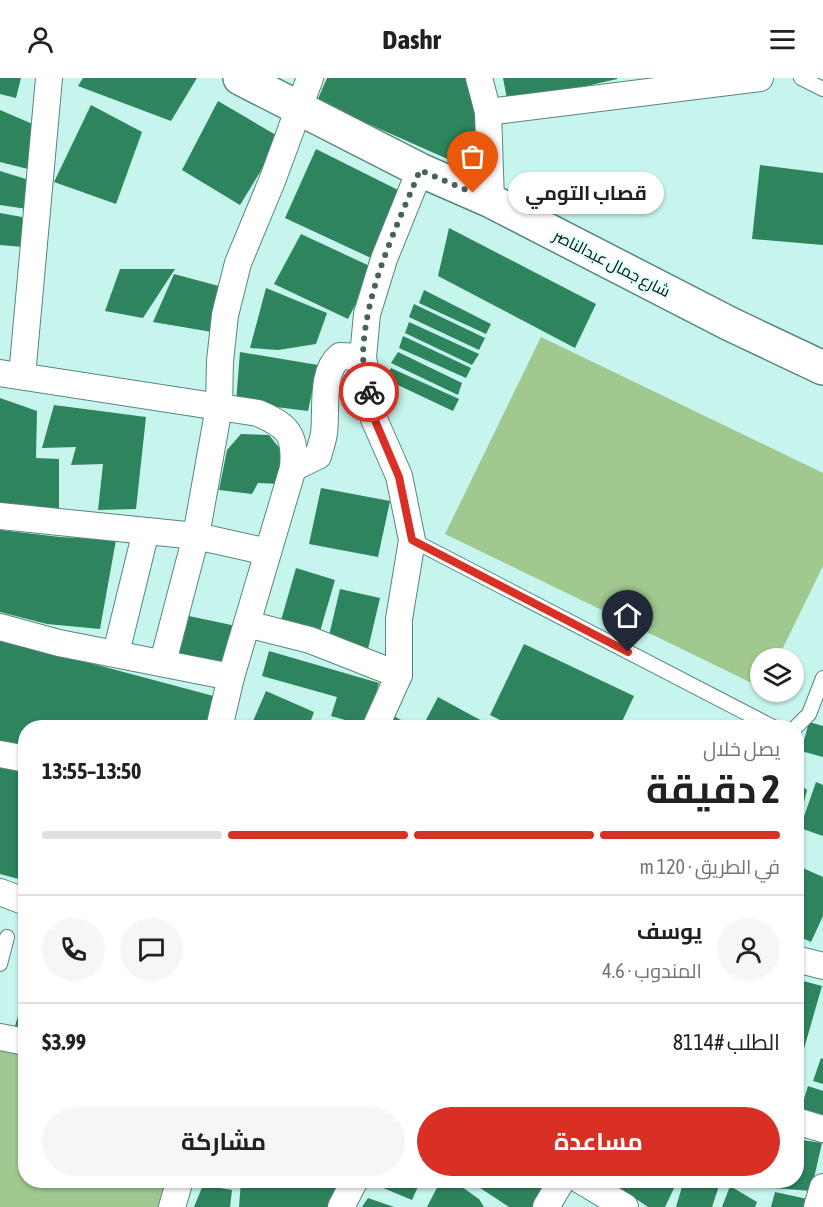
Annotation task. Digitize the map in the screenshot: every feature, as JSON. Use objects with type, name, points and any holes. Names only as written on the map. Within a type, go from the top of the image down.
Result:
[{"type":"main road","name":"شارع جمال عبدالناصر","points":[[240,78],[420,170],[491,201],[730,324],[823,368]]},
{"type":"street","points":[[49,78],[11,375],[258,413],[288,430],[295,447],[293,468],[231,677],[221,720]]},
{"type":"street","points":[[163,662],[196,536],[219,407],[220,361],[225,315],[238,263],[272,182],[310,78]]},
{"type":"street","points":[[479,78],[488,112],[491,201]]},
{"type":"street","points":[[488,112],[760,78]]},
{"type":"street","points":[[379,720],[399,675],[399,619],[412,540],[399,477],[374,418],[363,357],[367,314],[384,259],[420,170]]},
{"type":"street","points":[[293,468],[318,456],[324,435],[326,389],[333,361],[340,356],[363,357]]},
{"type":"street","points":[[0,516],[196,536],[268,552]]},
{"type":"street","points":[[116,653],[146,531]]},
{"type":"street","points":[[247,624],[310,640],[399,675]]},
{"type":"street","points":[[0,627],[231,677]]},
{"type":"street","points":[[0,754],[18,757]]},
{"type":"street","points":[[0,892],[18,899]]},
{"type":"street","points":[[804,961],[823,966]]},
{"type":"street","points":[[0,1037],[18,1040]]},
{"type":"street","points":[[804,1123],[823,1129]]},
{"type":"street","points":[[817,1207],[823,1187]]},
{"type":"street","points":[[172,1207],[178,1188]]},
{"type":"street","points":[[341,1207],[351,1188]]},
{"type":"street","points":[[546,1207],[557,1188]]},
{"type":"street","points":[[594,1188],[626,1207]]},
{"type":"lane","points":[[801,78],[823,90]]},
{"type":"lane","points":[[412,540],[760,720]]},
{"type":"lane","points":[[803,720],[809,714],[823,678]]},
{"type":"lane","points":[[0,964],[7,937]]},
{"type":"green space","points":[[541,337],[823,473],[823,566],[783,648],[750,648],[750,682],[445,534]]},
{"type":"green space","points":[[0,1039],[18,1043],[18,1188],[175,1188],[170,1207],[0,1207]]},
{"type":"building","points":[[0,78],[21,78],[16,98],[0,94]]},
{"type":"building","points":[[83,78],[197,78],[171,121],[78,86]]},
{"type":"building","points":[[327,78],[469,78],[486,139],[461,165],[317,101]]},
{"type":"building","points":[[503,78],[617,78],[617,79],[508,104]]},
{"type":"building","points":[[218,101],[281,138],[240,205],[182,170]]},
{"type":"building","points":[[91,105],[142,132],[116,204],[54,182]]},
{"type":"building","points":[[0,110],[35,125],[28,169],[0,162]]},
{"type":"building","points":[[316,149],[402,192],[371,258],[285,218]]},
{"type":"building","points":[[760,165],[823,173],[823,245],[752,239]]},
{"type":"building","points":[[0,171],[29,180],[27,209],[0,205]]},
{"type":"building","points":[[0,213],[22,217],[23,247],[0,245]]},
{"type":"building","points":[[449,228],[596,304],[575,348],[438,276]]},
{"type":"building","points":[[301,234],[374,268],[348,319],[274,284]]},
{"type":"building","points":[[120,269],[175,269],[143,318],[105,311]]},
{"type":"building","points":[[174,274],[226,288],[212,332],[153,322]]},
{"type":"building","points":[[266,288],[327,313],[316,344],[278,350],[250,348]]},
{"type":"building","points":[[424,290],[491,324],[486,334],[419,303]]},
{"type":"building","points":[[414,304],[485,338],[479,350],[409,317]]},
{"type":"building","points":[[409,322],[479,354],[472,365],[405,333]]},
{"type":"building","points":[[403,336],[471,368],[466,378],[399,348]]},
{"type":"building","points":[[240,352],[318,365],[308,411],[236,402]]},
{"type":"building","points":[[398,352],[462,383],[458,395],[391,363]]},
{"type":"building","points":[[391,368],[459,399],[453,411],[385,379]]},
{"type":"building","points":[[0,398],[37,411],[36,458],[59,459],[59,513],[0,506]]},
{"type":"building","points":[[54,405],[146,417],[136,509],[98,510],[103,464],[71,465],[76,447],[42,448]]},
{"type":"building","points":[[241,434],[269,435],[281,450],[284,465],[281,484],[258,483],[252,494],[219,490],[227,450]]},
{"type":"building","points":[[321,488],[390,501],[378,557],[309,544]]},
{"type":"building","points":[[0,530],[60,537],[116,540],[100,629],[47,624],[0,612]]},
{"type":"building","points":[[296,568],[335,580],[319,635],[280,624]]},
{"type":"building","points":[[340,589],[380,598],[368,649],[328,640]]},
{"type":"building","points":[[189,616],[236,626],[227,666],[178,658]]},
{"type":"building","points":[[0,639],[221,698],[216,720],[18,720],[18,748],[0,745]]},
{"type":"building","points":[[524,644],[634,696],[623,720],[500,720],[490,715]]},
{"type":"building","points":[[269,651],[379,683],[368,720],[345,720],[331,716],[337,697],[262,676]]},
{"type":"building","points":[[266,691],[314,712],[311,720],[253,720]]},
{"type":"building","points":[[438,697],[480,720],[426,720]]},
{"type":"building","points":[[392,715],[401,720],[389,720]]},
{"type":"building","points":[[809,722],[823,726],[823,757],[804,752],[804,740]]},
{"type":"building","points":[[0,767],[18,769],[18,879],[0,874]]},
{"type":"building","points":[[816,782],[823,785],[823,836],[804,829],[804,816]]},
{"type":"building","points":[[804,869],[823,877],[823,916],[811,942],[804,939]]},
{"type":"building","points":[[804,981],[822,986],[804,1049]]},
{"type":"building","points":[[821,1058],[823,1059],[823,1084],[813,1081]]},
{"type":"building","points":[[808,1086],[823,1091],[823,1122],[804,1116],[804,1099]]},
{"type":"building","points":[[804,1140],[822,1143],[811,1191],[773,1188],[804,1188]]},
{"type":"building","points":[[202,1188],[232,1190],[230,1207],[194,1207]]},
{"type":"building","points":[[240,1188],[339,1188],[330,1207],[239,1207]]},
{"type":"building","points":[[383,1188],[417,1188],[412,1200]]},
{"type":"building","points":[[437,1188],[463,1188],[479,1199],[484,1207],[427,1207]]},
{"type":"building","points":[[480,1188],[545,1188],[532,1207],[509,1207]]},
{"type":"building","points":[[620,1188],[674,1188],[665,1207],[648,1207]]},
{"type":"building","points":[[682,1188],[718,1188],[712,1207],[676,1207]]},
{"type":"building","points":[[729,1188],[733,1188],[757,1202],[755,1207],[722,1207]]},
{"type":"building","points":[[775,1192],[812,1200],[809,1207],[771,1207]]},
{"type":"building","points":[[368,1198],[394,1207],[362,1207]]},
{"type":"way so far","points":[[369,392],[363,357],[367,314],[384,259],[420,170],[473,193]]},
{"type":"place","name":"قصاب التومي","points":[[473,193]]},
{"type":"route","points":[[369,392],[374,418],[399,477],[412,540],[628,652]]}]
